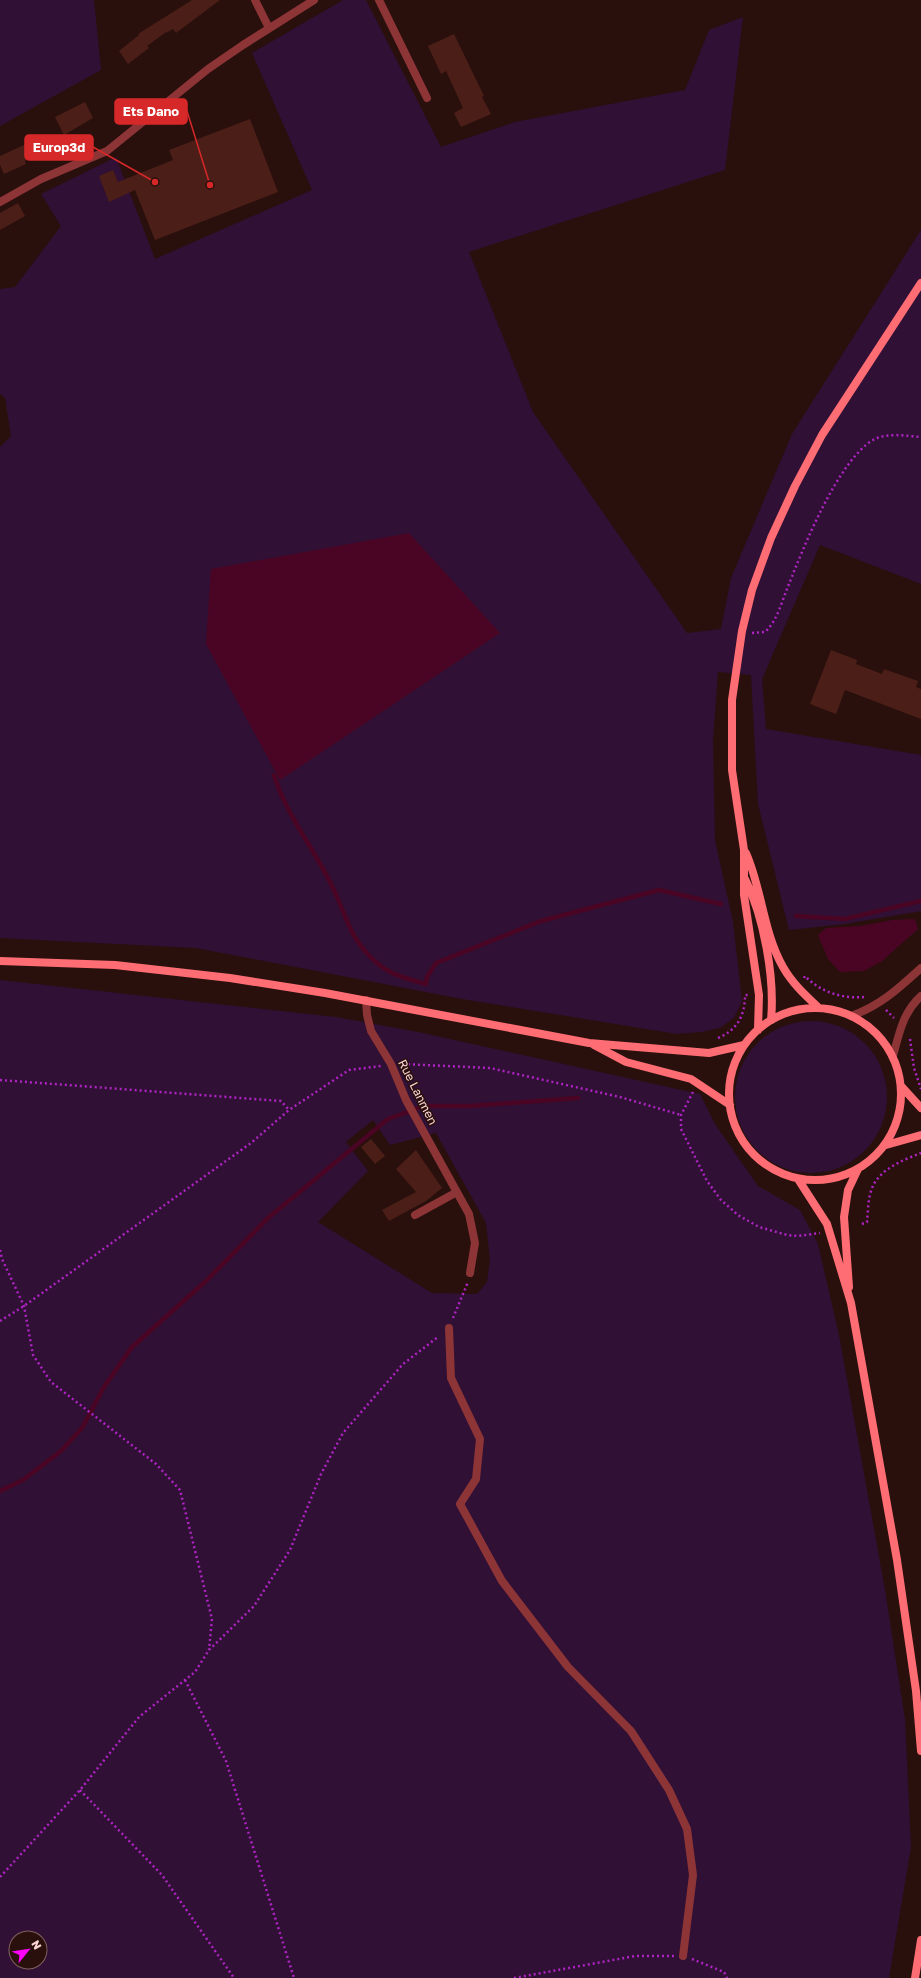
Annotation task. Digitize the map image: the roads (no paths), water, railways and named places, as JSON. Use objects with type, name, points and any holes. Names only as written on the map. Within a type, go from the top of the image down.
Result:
[{"type":"main road","points":[[758,1030],[759,995],[744,895],[744,850],[732,770],[732,700],[742,631],[758,575],[771,538],[795,486],[822,435],[921,283]]},
{"type":"main road","points":[[744,850],[754,871],[774,948],[782,966],[795,985],[819,1008]]},
{"type":"main road","points":[[744,876],[753,894],[768,954],[771,992],[771,1020]]},
{"type":"main road","points":[[0,962],[115,965],[230,978],[366,1000],[589,1043],[709,1053],[744,1046]]},
{"type":"main road","points":[[819,1008],[835,1010],[851,1016],[868,1026],[882,1040],[893,1056],[901,1086],[901,1107],[895,1127],[886,1145],[873,1158],[858,1169],[839,1177],[818,1181],[798,1179],[777,1172],[760,1160],[745,1144],[735,1126],[730,1105],[730,1084],[734,1064],[744,1046],[758,1030],[771,1020],[791,1012],[819,1008]]},
{"type":"main road","points":[[589,1043],[626,1062],[683,1076],[698,1082],[730,1105]]},
{"type":"main road","points":[[901,1086],[921,1108]]},
{"type":"main road","points":[[886,1145],[921,1136]]},
{"type":"main road","points":[[850,1303],[844,1217],[848,1190],[858,1169]]},
{"type":"main road","points":[[798,1179],[827,1224],[850,1303],[897,1560],[916,1691],[921,1751]]},
{"type":"main road","points":[[915,1978],[921,1940]]},
{"type":"street","points":[[255,0],[269,28]]},
{"type":"street","points":[[0,202],[41,179],[106,151],[208,70],[269,28],[314,0]]},
{"type":"street","points":[[379,0],[427,98]]},
{"type":"street","points":[[851,1016],[878,1004],[921,968]]},
{"type":"street","points":[[893,1056],[902,1024],[908,1010],[921,996]]},
{"type":"street","name":"Rue Lanmen","points":[[366,1000],[367,1015],[371,1030],[390,1064],[406,1100],[469,1214],[475,1243],[470,1273]]},
{"type":"street","points":[[415,1215],[457,1192]]},
{"type":"street","points":[[449,1328],[451,1378],[480,1439],[476,1479],[460,1504],[502,1581],[568,1667],[630,1731],[670,1790],[687,1829],[693,1875],[683,1956]]},
{"type":"waterway","points":[[274,775],[292,817],[330,882],[354,935],[367,954],[382,967],[394,974],[426,984],[427,977],[436,963],[541,921],[659,890],[721,904]]},
{"type":"waterway","points":[[796,916],[845,919],[921,901]]},
{"type":"waterway","points":[[0,1491],[23,1480],[61,1451],[82,1428],[104,1387],[132,1347],[206,1281],[268,1218],[388,1119],[424,1106],[470,1106],[578,1098]]},
{"type":"place","name":"Europ3d","points":[[155,182]]},
{"type":"place","name":"Ets Dano","points":[[210,185]]}]
